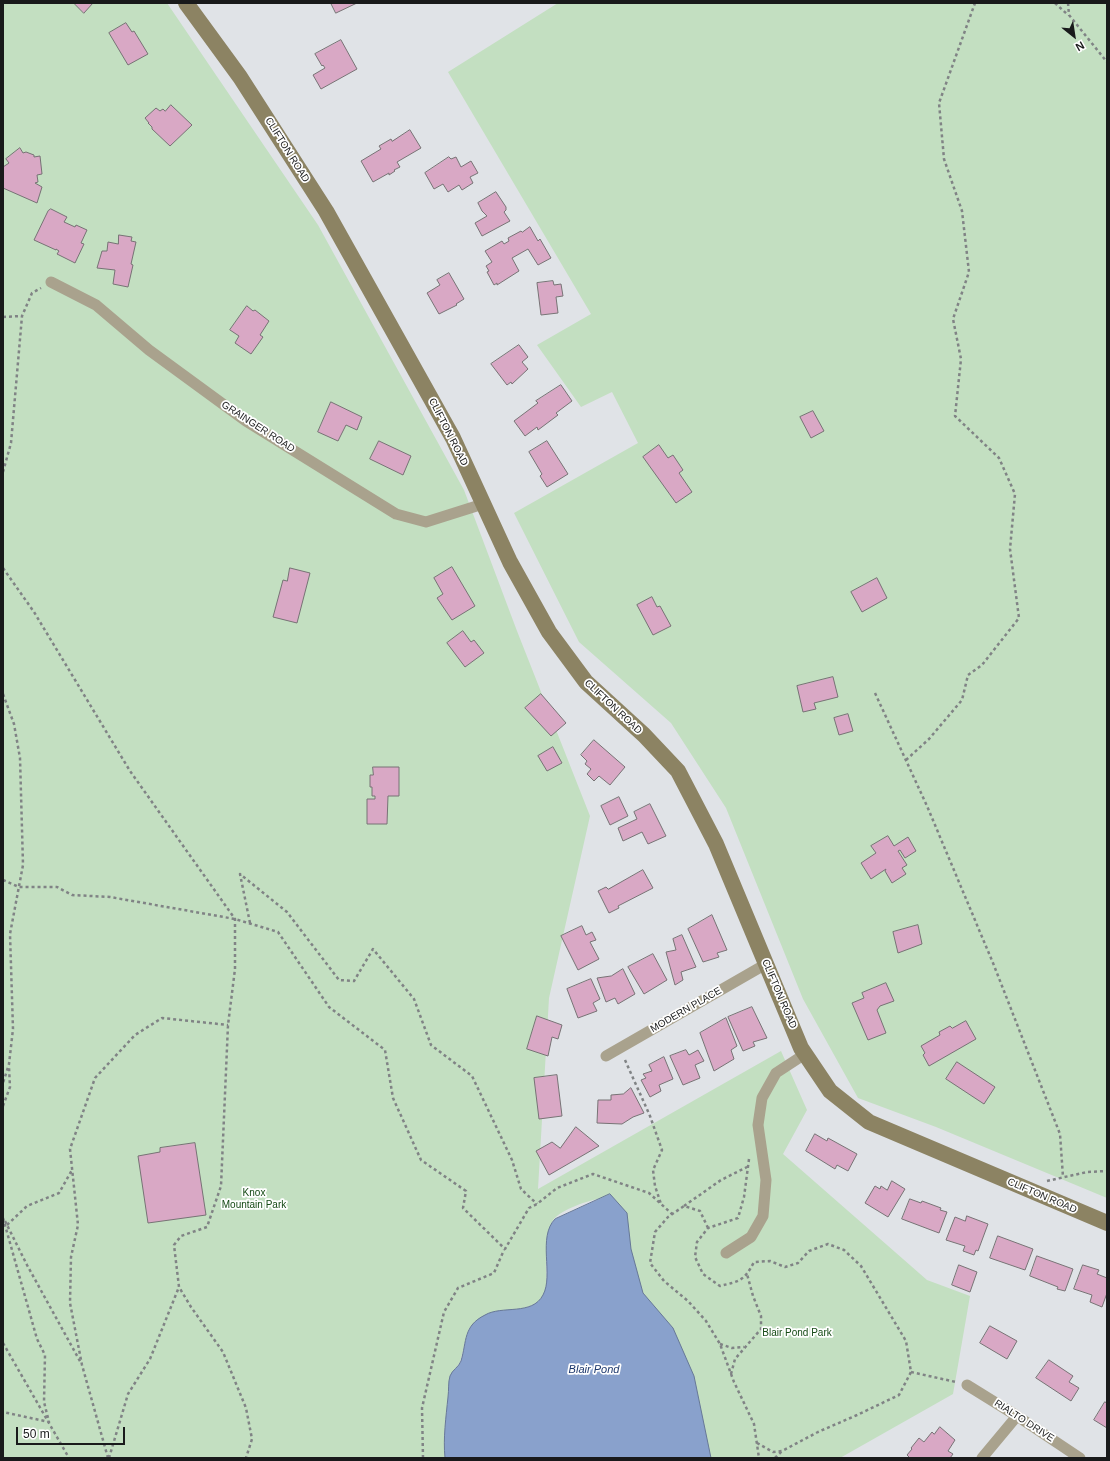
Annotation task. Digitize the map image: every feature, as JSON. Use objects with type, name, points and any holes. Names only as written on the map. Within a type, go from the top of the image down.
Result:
[{"type":"main road","name":"CLIFTON ROAD","points":[[186,3],[240,77],[326,211],[453,438],[510,562],[549,632],[586,682],[644,735],[678,771],[716,844],[801,1048],[830,1091],[869,1122],[1107,1223]]},
{"type":"street","name":"GRAINGER ROAD","points":[[52,282],[96,305],[149,350],[246,421],[396,514],[426,522],[483,504]]},
{"type":"street","name":"MODERN PLACE","points":[[606,1056],[766,964]]},
{"type":"street","points":[[726,1253],[751,1237],[763,1216],[766,1180],[758,1124],[762,1098],[776,1073],[805,1054]]},
{"type":"street","name":"RIALTO DRIVE","points":[[966,1385],[1017,1416],[1080,1458]]},
{"type":"street","points":[[982,1458],[1017,1416]]},
{"type":"path","points":[[906,760],[929,738],[962,700],[968,675],[982,666],[1018,618],[1010,549],[1015,494],[999,458],[955,416],[961,359],[953,319],[969,272],[962,211],[944,159],[939,103],[975,3]]},
{"type":"path","points":[[1055,3],[1069,15],[1107,62]]},
{"type":"path","points":[[1068,3],[1069,15]]},
{"type":"path","points":[[3,472],[11,443],[22,316],[32,293],[52,282]]},
{"type":"path","points":[[3,317],[22,316]]},
{"type":"path","points":[[3,568],[34,612],[130,771],[235,919],[235,969],[228,1025],[221,1186],[208,1226],[181,1236],[174,1245],[179,1287],[191,1307],[223,1352],[246,1408],[252,1439],[246,1458]]},
{"type":"path","points":[[875,693],[927,806],[993,963],[1060,1134],[1063,1177]]},
{"type":"path","points":[[3,694],[14,724],[20,758],[23,865],[10,934],[13,1029],[9,1064],[10,1087],[3,1106]]},
{"type":"path","points":[[250,924],[240,874],[287,912],[339,980],[354,981],[373,949],[414,999],[431,1045],[472,1076],[512,1160],[521,1189],[537,1204]]},
{"type":"path","points":[[3,880],[19,888],[57,887],[72,895],[110,897],[235,919],[278,932],[329,1007],[385,1050],[393,1098],[420,1160],[466,1191],[463,1208],[505,1249]]},
{"type":"path","points":[[109,1458],[82,1365],[70,1303],[71,1257],[78,1225],[70,1150],[96,1078],[135,1035],[162,1018],[228,1025]]},
{"type":"path","points":[[620,1048],[650,1116],[662,1150],[653,1170],[655,1186],[661,1205]]},
{"type":"path","points":[[3,1083],[9,1064]]},
{"type":"path","points":[[760,1138],[750,1150],[744,1197],[738,1218],[708,1228],[697,1242],[695,1257],[704,1274],[720,1286],[738,1282],[747,1274],[754,1262],[770,1260],[785,1267],[798,1263],[809,1251],[828,1244],[844,1250],[861,1266],[906,1341],[911,1372],[899,1395],[818,1432],[782,1451],[775,1458]]},
{"type":"path","points":[[748,1167],[721,1180],[672,1214],[655,1232],[650,1264],[664,1281],[688,1301],[706,1321],[720,1344],[731,1375],[754,1424],[759,1458]]},
{"type":"path","points":[[7,1225],[27,1206],[59,1192],[72,1170]]},
{"type":"path","points":[[1021,1187],[1087,1172],[1107,1171]]},
{"type":"path","points":[[423,1458],[422,1408],[444,1312],[458,1288],[494,1273],[505,1249],[529,1208],[537,1204],[557,1188],[593,1174],[650,1193],[672,1214]]},
{"type":"path","points":[[684,1206],[700,1211],[708,1228]]},
{"type":"path","points":[[3,1217],[82,1365]]},
{"type":"path","points":[[3,1217],[37,1340],[45,1355],[44,1402],[49,1422]]},
{"type":"path","points":[[731,1375],[735,1358],[761,1329],[760,1316],[747,1274]]},
{"type":"path","points":[[109,1458],[128,1394],[150,1359],[179,1287]]},
{"type":"path","points":[[3,1343],[69,1458]]},
{"type":"path","points":[[720,1344],[732,1348],[745,1347]]},
{"type":"path","points":[[911,1372],[966,1385]]},
{"type":"path","points":[[3,1412],[49,1422]]},
{"type":"path","points":[[757,1444],[773,1452],[782,1451]]},
{"type":"green space","points":[[3,3],[167,3],[318,225],[464,490],[517,631],[590,816],[549,998],[538,1189],[781,1051],[807,1110],[783,1154],[927,1280],[970,1296],[953,1394],[840,1458],[697,1458],[659,1338],[601,1199],[598,1199],[579,1204],[566,1210],[552,1222],[549,1231],[547,1251],[546,1284],[543,1296],[540,1300],[518,1311],[469,1328],[460,1362],[450,1377],[444,1438],[445,1458],[3,1458]]},
{"type":"green space","points":[[558,3],[1107,3],[1107,1198],[936,1127],[858,1098],[803,999],[726,808],[671,723],[579,642],[514,513],[638,443],[612,392],[581,407],[537,345],[591,314],[448,72]]},
{"type":"water","name":"Blair Pond","points":[[610,1194],[627,1213],[631,1249],[643,1293],[673,1328],[694,1376],[711,1458],[445,1458],[444,1450],[449,1378],[461,1361],[469,1329],[478,1319],[492,1312],[524,1308],[532,1306],[538,1301],[543,1295],[546,1287],[547,1236],[555,1219]]},
{"type":"building","points":[[74,3],[93,3],[84,13]]},
{"type":"building","points":[[331,3],[357,3],[336,13]]},
{"type":"building","points":[[126,23],[132,32],[134,31],[148,54],[128,65],[109,33]]},
{"type":"building","points":[[341,40],[357,69],[321,89],[313,75],[325,68],[323,65],[322,66],[315,54]]},
{"type":"building","points":[[171,105],[192,125],[170,146],[152,129],[145,118],[156,108],[160,111],[163,109],[165,111]]},
{"type":"building","points":[[410,130],[421,148],[397,162],[400,167],[394,170],[395,171],[373,182],[361,161],[381,149],[379,146],[391,139],[392,141]]},
{"type":"building","points":[[20,148],[23,153],[26,152],[34,155],[34,157],[40,156],[42,174],[37,175],[38,182],[35,183],[42,187],[37,203],[3,188],[3,167],[9,163],[6,159]]},
{"type":"building","points":[[449,157],[451,159],[456,157],[461,167],[471,161],[478,173],[470,177],[473,183],[462,190],[459,185],[448,192],[443,184],[434,189],[425,173]]},
{"type":"building","points":[[496,192],[506,207],[504,212],[510,221],[482,236],[475,223],[487,216],[482,211],[478,203]]},
{"type":"building","points":[[51,209],[67,217],[64,222],[87,230],[81,243],[84,244],[75,263],[57,254],[59,251],[56,249],[34,240],[48,211]]},
{"type":"building","points":[[530,227],[538,241],[540,239],[551,258],[538,265],[528,249],[512,258],[519,271],[497,285],[497,283],[494,285],[487,272],[489,271],[486,266],[492,262],[485,251],[502,241],[504,244],[509,241],[508,238]]},
{"type":"building","points":[[119,235],[132,237],[131,241],[136,242],[128,287],[113,284],[115,270],[97,268],[102,251],[107,251],[108,242],[118,244]]},
{"type":"building","points":[[449,273],[464,299],[456,304],[457,305],[439,314],[427,293],[440,285],[437,280]]},
{"type":"building","points":[[553,281],[554,285],[561,284],[563,296],[556,297],[558,313],[541,315],[537,283]]},
{"type":"building","points":[[247,306],[253,311],[255,310],[269,321],[260,335],[263,337],[251,354],[235,343],[239,336],[230,330]]},
{"type":"building","points":[[519,345],[528,357],[522,362],[528,369],[512,384],[511,382],[507,385],[491,364]]},
{"type":"building","points":[[561,385],[572,401],[556,413],[558,415],[538,430],[537,427],[525,436],[514,421],[538,403],[536,401]]},
{"type":"building","points":[[331,402],[362,417],[357,430],[346,425],[338,441],[318,432]]},
{"type":"building","points":[[813,411],[824,431],[811,438],[800,417]]},
{"type":"building","points":[[379,441],[411,456],[403,475],[370,459]]},
{"type":"building","points":[[547,441],[568,474],[547,487],[540,476],[542,474],[529,452]]},
{"type":"building","points":[[659,445],[668,458],[673,455],[683,470],[679,473],[692,492],[676,503],[643,457]]},
{"type":"building","points":[[452,567],[475,606],[452,620],[437,598],[443,594],[434,578]]},
{"type":"building","points":[[290,568],[310,573],[297,623],[273,617],[283,580],[287,581]]},
{"type":"building","points":[[877,578],[887,598],[862,612],[851,592]]},
{"type":"building","points":[[652,597],[657,607],[660,606],[671,626],[653,635],[637,605]]},
{"type":"building","points":[[463,631],[471,642],[474,640],[484,653],[465,667],[447,643]]},
{"type":"building","points":[[833,677],[838,697],[814,703],[816,709],[803,712],[797,686]]},
{"type":"building","points":[[541,694],[566,723],[551,736],[525,708]]},
{"type":"building","points":[[848,714],[853,731],[839,735],[834,718]]},
{"type":"building","points":[[594,740],[625,767],[610,785],[599,776],[594,781],[587,774],[591,769],[585,764],[587,761],[581,755]]},
{"type":"building","points":[[553,747],[562,763],[547,771],[538,756]]},
{"type":"building","points":[[373,767],[399,767],[399,796],[388,796],[387,824],[367,824],[367,799],[375,799],[375,796],[372,796],[372,787],[370,787],[370,775],[373,775]]},
{"type":"building","points":[[619,797],[628,816],[610,825],[601,806]]},
{"type":"building","points":[[650,804],[666,836],[648,844],[642,832],[623,841],[618,828],[637,819],[634,812]]},
{"type":"building","points":[[888,836],[894,846],[908,837],[916,851],[905,858],[900,850],[898,851],[907,865],[902,868],[906,874],[892,883],[885,871],[886,869],[871,879],[861,863],[876,853],[871,846]]},
{"type":"building","points":[[643,870],[653,888],[618,906],[619,908],[609,913],[598,891],[606,887],[608,889]]},
{"type":"building","points":[[712,915],[727,950],[717,953],[719,957],[703,962],[688,929]]},
{"type":"building","points":[[918,925],[922,944],[898,953],[893,932]]},
{"type":"building","points":[[582,926],[586,935],[592,932],[596,940],[590,942],[599,959],[578,970],[561,936]]},
{"type":"building","points":[[682,935],[696,967],[681,972],[683,980],[675,985],[666,952],[676,950],[673,939]]},
{"type":"building","points":[[653,954],[667,980],[644,994],[628,967]]},
{"type":"building","points":[[623,969],[635,994],[618,1004],[615,998],[606,1002],[597,978],[611,976]]},
{"type":"building","points":[[591,979],[600,999],[593,1003],[597,1011],[578,1018],[567,989]]},
{"type":"building","points":[[886,983],[894,1001],[880,1006],[877,1010],[886,1033],[868,1040],[852,1003],[864,998],[862,993]]},
{"type":"building","points":[[752,1007],[767,1038],[753,1042],[755,1046],[743,1051],[728,1017]]},
{"type":"building","points":[[537,1016],[562,1025],[558,1039],[552,1037],[548,1056],[527,1049]]},
{"type":"building","points":[[726,1018],[737,1046],[731,1050],[734,1059],[714,1071],[700,1033]]},
{"type":"building","points":[[966,1021],[976,1039],[929,1066],[923,1055],[925,1053],[921,1046],[940,1035],[939,1032],[950,1026],[952,1028]]},
{"type":"building","points":[[686,1050],[689,1055],[698,1050],[704,1061],[695,1065],[700,1078],[683,1085],[670,1056]]},
{"type":"building","points":[[664,1057],[673,1079],[659,1085],[661,1091],[650,1097],[641,1080],[646,1078],[643,1074],[652,1071],[649,1065]]},
{"type":"building","points":[[957,1062],[995,1087],[984,1104],[946,1079]]},
{"type":"building","points":[[557,1075],[562,1116],[539,1119],[534,1078]]},
{"type":"building","points":[[631,1088],[644,1113],[633,1117],[622,1124],[597,1123],[598,1100],[611,1100],[611,1095],[623,1094]]},
{"type":"building","points":[[576,1127],[599,1146],[549,1175],[536,1151],[552,1142],[560,1148]]},
{"type":"building","points":[[815,1134],[827,1141],[828,1138],[857,1154],[848,1171],[837,1165],[835,1169],[806,1151]]},
{"type":"building","points":[[195,1143],[206,1215],[148,1223],[138,1156],[160,1152],[160,1148]]},
{"type":"building","points":[[892,1181],[905,1189],[888,1217],[865,1203],[875,1186],[880,1189],[881,1186],[887,1190]]},
{"type":"building","points":[[910,1199],[921,1203],[922,1201],[941,1208],[940,1210],[947,1212],[939,1233],[902,1219]]},
{"type":"building","points":[[967,1216],[988,1224],[978,1251],[976,1250],[974,1255],[963,1251],[965,1246],[946,1240],[955,1217],[965,1221]]},
{"type":"building","points":[[998,1236],[1033,1249],[1025,1270],[990,1258]]},
{"type":"building","points":[[1037,1256],[1073,1269],[1065,1291],[1057,1289],[1058,1287],[1030,1276]]},
{"type":"building","points":[[959,1265],[977,1272],[970,1292],[952,1285]]},
{"type":"building","points":[[1083,1265],[1099,1270],[1097,1274],[1107,1278],[1107,1293],[1102,1307],[1090,1302],[1092,1295],[1074,1289]]},
{"type":"building","points":[[990,1326],[1017,1341],[1007,1359],[980,1343]]},
{"type":"building","points":[[1049,1360],[1073,1376],[1069,1382],[1079,1388],[1071,1401],[1036,1378]]},
{"type":"building","points":[[1105,1402],[1107,1403],[1107,1428],[1094,1420]]},
{"type":"building","points":[[940,1427],[955,1440],[948,1451],[953,1454],[950,1458],[910,1458],[907,1455],[919,1438],[924,1442],[932,1432],[934,1434]]},
{"type":"park label","name":"Knox Mountain Park","points":[[254,1198]]},
{"type":"park label","name":"Blair Pond Park","points":[[797,1333]]}]
